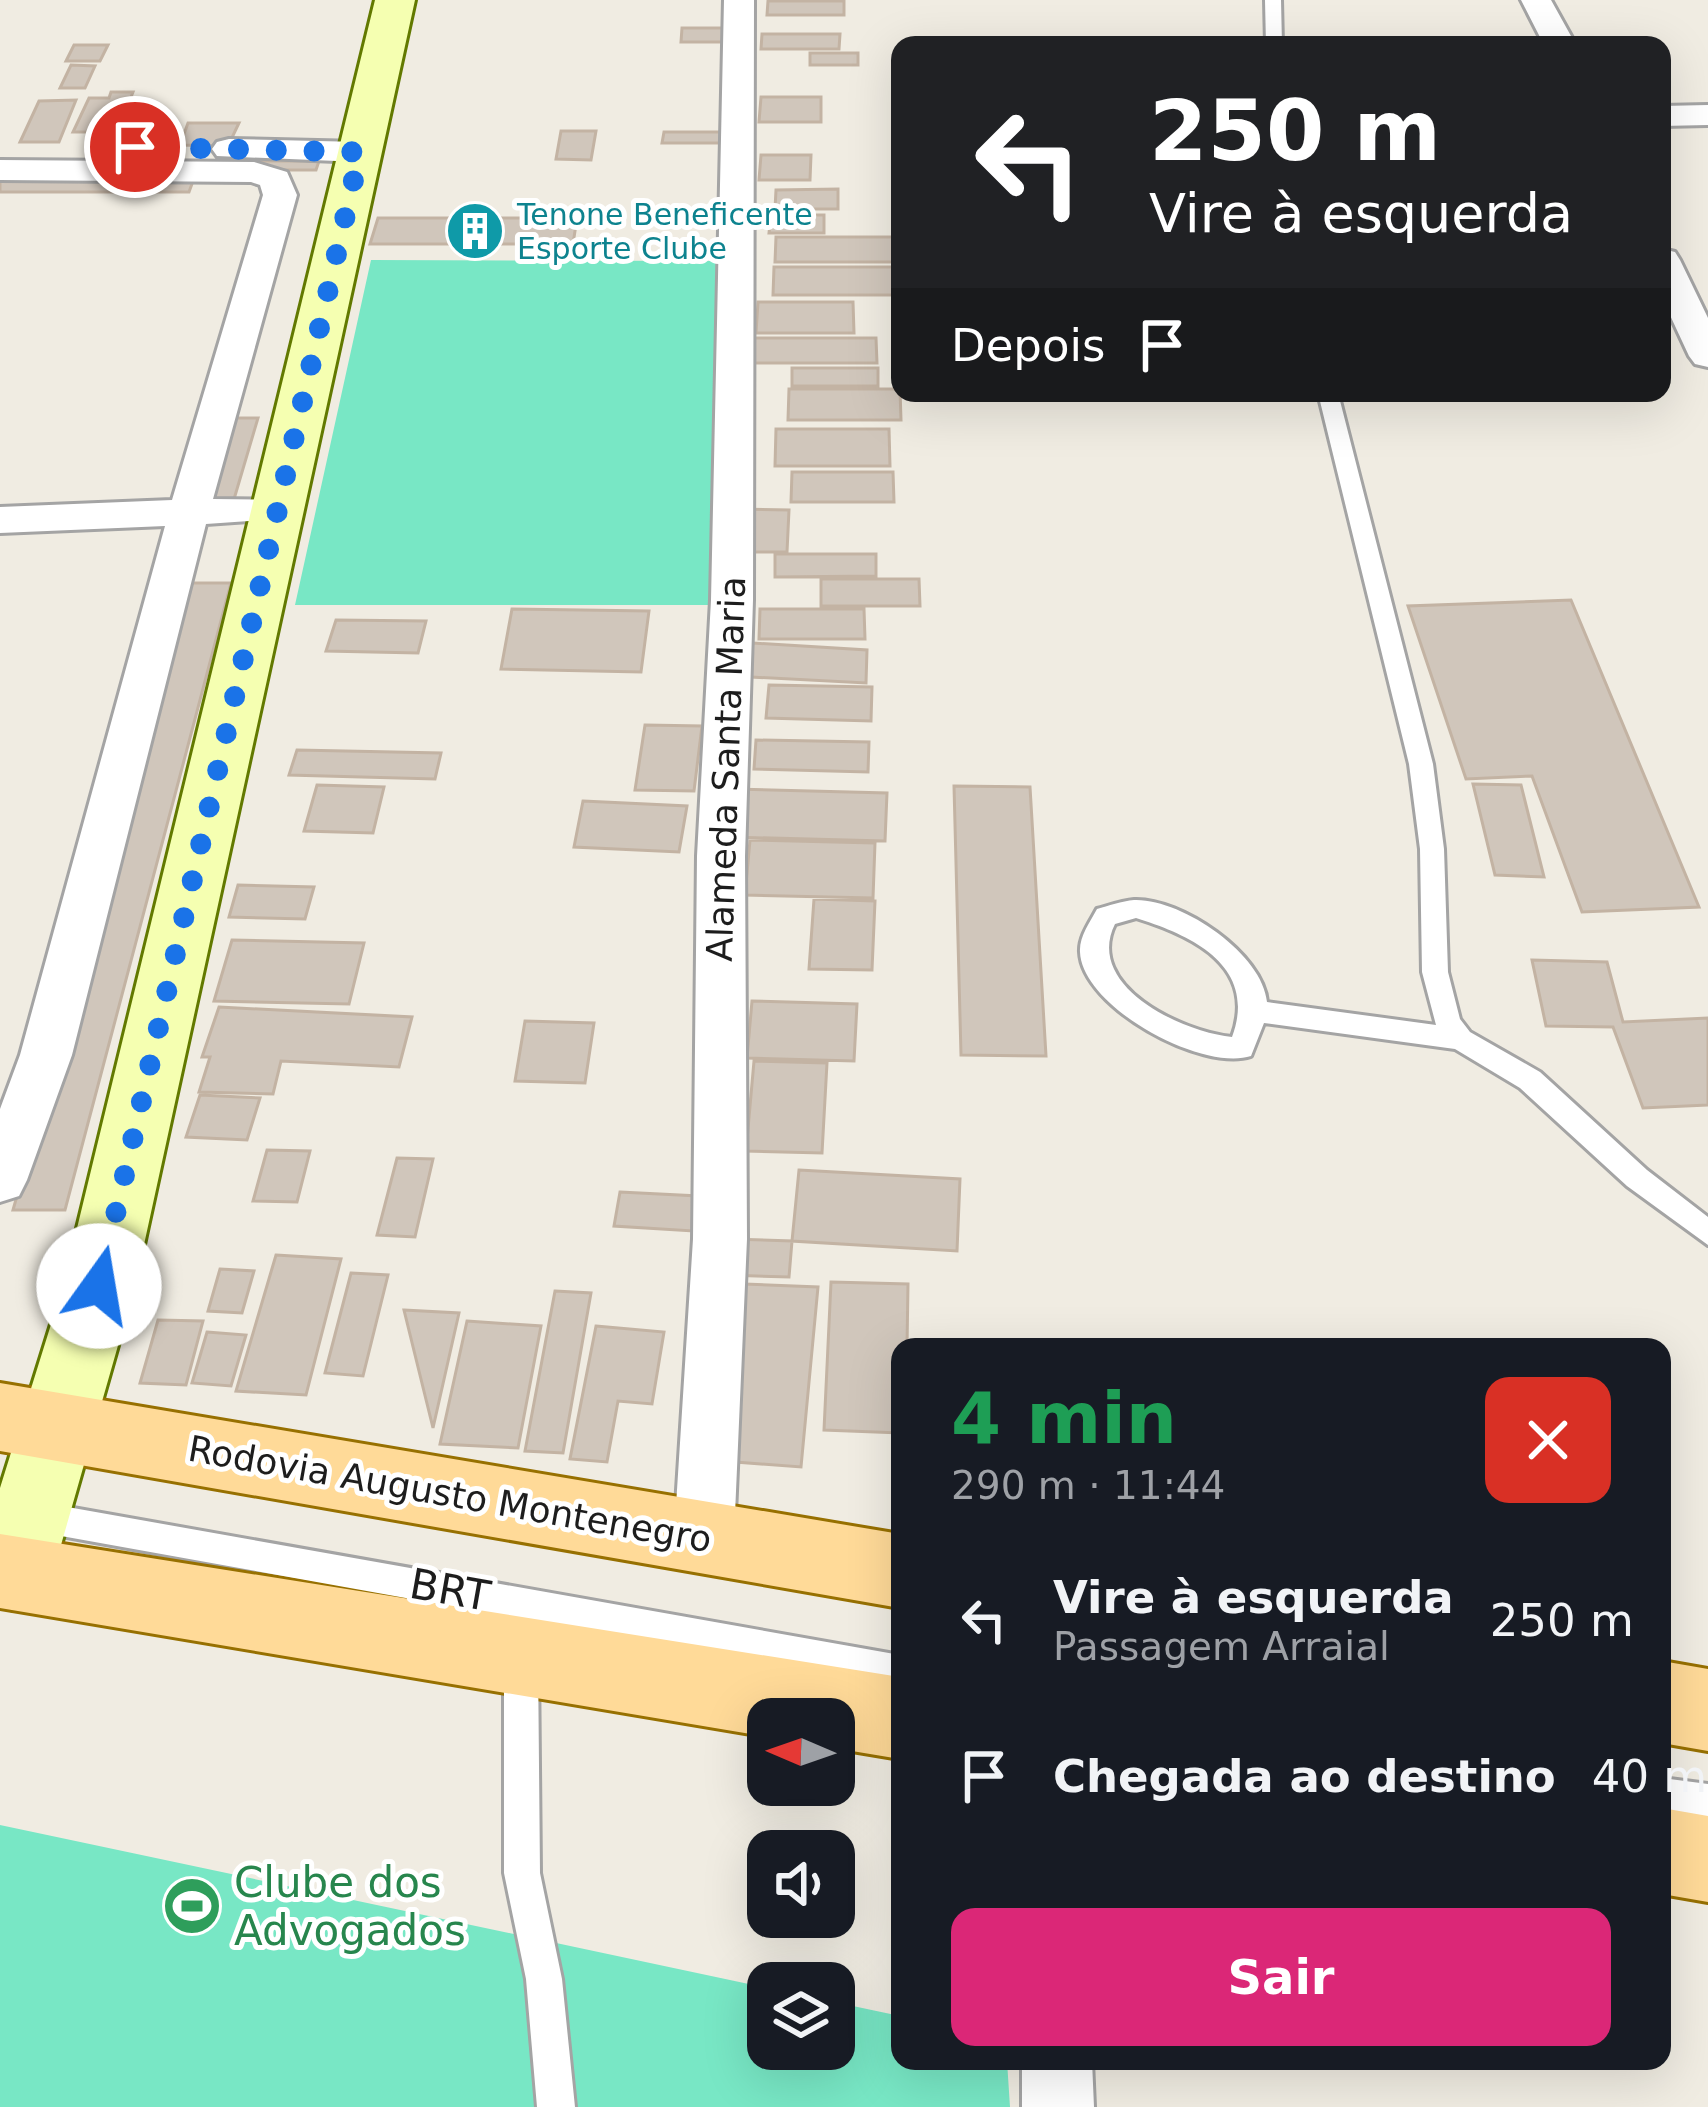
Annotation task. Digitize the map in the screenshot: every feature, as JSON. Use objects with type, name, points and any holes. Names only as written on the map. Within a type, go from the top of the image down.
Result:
[{"type":"main road","points":[[395,0],[99,1286],[29,1422],[9,1557],[521,1656],[891,1717]]},
{"type":"main road","name":"Rodovia Augusto Montenegro","points":[[29,1422],[891,1568]]},
{"type":"main road","points":[[1671,1704],[1708,1710]]},
{"type":"main road","points":[[1671,1853],[1708,1859]]},
{"type":"street","name":"Alameda Santa Maria","points":[[704,1537],[720,1239],[721,856],[732,600],[739,0]]},
{"type":"street","points":[[1536,0],[1555,36]]},
{"type":"street","points":[[1671,116],[1708,116]]},
{"type":"street","points":[[0,144],[360,152]]},
{"type":"street","points":[[0,170],[254,172],[278,182],[280,195],[190,512],[46,1055],[0,1180]]},
{"type":"street","points":[[1671,279],[1708,356]]},
{"type":"street","points":[[0,520],[275,509]]},
{"type":"street","points":[[1058,2070],[1058,2107]]},
{"type":"lane","points":[[1273,0],[1274,36]]},
{"type":"lane","points":[[1330,402],[1420,764],[1432,849],[1435,972],[1448,1022],[1461,1039],[1530,1080],[1637,1178],[1708,1233]]},
{"type":"lane","points":[[1136,909],[1172,917],[1235,961],[1250,983],[1254,1011],[1241,1049],[1192,1042],[1136,1010],[1094,960],[1095,936],[1106,916],[1136,909]]},
{"type":"lane","points":[[1254,1011],[1461,1039]]},
{"type":"lane","name":"BRT","points":[[9,1557],[891,1670]]},
{"type":"lane","points":[[521,1656],[521,1873],[544,1979],[556,2107]]},
{"type":"lane","points":[[1671,1796],[1708,1802]]},
{"type":"green space","points":[[371,260],[720,261],[710,605],[295,605]]},
{"type":"green space","name":"Clube dos Advogados","points":[[0,1825],[747,1984],[747,2070],[855,2070],[855,2006],[891,2014],[891,2070],[1008,2070],[1010,2107],[0,2107]]},
{"type":"building","points":[[768,1],[844,1],[844,15],[767,15]]},
{"type":"building","points":[[682,28],[726,28],[725,42],[681,42]]},
{"type":"building","points":[[762,34],[840,34],[839,49],[761,49]]},
{"type":"building","points":[[74,45],[108,45],[100,61],[66,61]]},
{"type":"building","points":[[810,53],[858,53],[858,65],[810,65]]},
{"type":"building","points":[[71,65],[95,66],[85,88],[60,88]]},
{"type":"building","points":[[111,92],[133,92],[117,132],[73,132],[89,98],[109,98]]},
{"type":"building","points":[[761,97],[821,97],[821,122],[759,122]]},
{"type":"building","points":[[76,100],[59,142],[20,142],[39,101]]},
{"type":"building","points":[[131,119],[162,119],[152,144],[121,144]]},
{"type":"building","points":[[188,123],[239,123],[228,146],[180,145]]},
{"type":"building","points":[[561,131],[596,131],[591,160],[556,159]]},
{"type":"building","points":[[664,132],[722,132],[721,143],[662,143]]},
{"type":"building","points":[[761,155],[811,155],[810,180],[759,180]]},
{"type":"building","points":[[251,161],[319,161],[316,170],[248,170]]},
{"type":"building","points":[[0,181],[193,181],[189,192],[0,192]]},
{"type":"building","points":[[838,189],[838,209],[775,209],[776,190]]},
{"type":"building","points":[[771,215],[824,215],[824,233],[769,233]]},
{"type":"building","name":"Tenone Beneficente Esporte Clube","points":[[378,218],[577,218],[573,244],[370,244]]},
{"type":"building","points":[[776,237],[891,237],[891,262],[775,262]]},
{"type":"building","points":[[774,267],[891,267],[891,295],[773,295]]},
{"type":"building","points":[[758,302],[853,302],[854,333],[756,333]]},
{"type":"building","points":[[751,338],[876,338],[877,363],[750,363]]},
{"type":"building","points":[[792,368],[878,368],[878,386],[792,386]]},
{"type":"building","points":[[789,389],[891,389],[891,402],[900,402],[901,420],[788,420]]},
{"type":"building","points":[[230,418],[258,418],[232,506],[203,506]]},
{"type":"building","points":[[776,429],[889,429],[890,466],[775,466]]},
{"type":"building","points":[[792,472],[893,472],[894,502],[791,502]]},
{"type":"building","points":[[735,509],[789,510],[787,552],[733,552]]},
{"type":"building","points":[[775,554],[876,554],[876,576],[775,577]]},
{"type":"building","points":[[821,579],[919,579],[920,606],[821,606]]},
{"type":"building","points":[[191,583],[231,583],[65,1210],[13,1210]]},
{"type":"building","points":[[1571,600],[1699,907],[1582,912],[1532,776],[1466,779],[1408,606]]},
{"type":"building","points":[[512,609],[649,611],[641,672],[501,669]]},
{"type":"building","points":[[760,609],[864,609],[865,639],[759,639]]},
{"type":"building","points":[[336,620],[426,621],[418,653],[326,651]]},
{"type":"building","points":[[737,642],[867,650],[866,683],[733,676]]},
{"type":"building","points":[[769,685],[872,687],[871,721],[766,718]]},
{"type":"building","points":[[645,725],[702,726],[694,791],[635,790]]},
{"type":"building","points":[[756,740],[869,742],[868,772],[754,769]]},
{"type":"building","points":[[297,750],[441,753],[435,779],[289,775]]},
{"type":"building","points":[[1473,784],[1521,785],[1544,877],[1495,875]]},
{"type":"building","points":[[317,785],[384,787],[373,833],[304,831]]},
{"type":"building","points":[[954,786],[1030,787],[1046,1056],[961,1055]]},
{"type":"building","points":[[733,789],[887,793],[885,841],[728,837]]},
{"type":"building","points":[[583,801],[687,806],[679,852],[574,847]]},
{"type":"building","points":[[750,840],[875,843],[873,898],[745,895]]},
{"type":"building","points":[[238,885],[314,887],[305,919],[229,917]]},
{"type":"building","points":[[814,899],[875,901],[872,970],[809,969]]},
{"type":"building","points":[[232,940],[364,943],[349,1004],[214,1001]]},
{"type":"building","points":[[1532,960],[1607,962],[1623,1022],[1708,1018],[1708,1105],[1643,1108],[1613,1027],[1546,1026]]},
{"type":"building","points":[[752,1001],[857,1004],[854,1061],[747,1058]]},
{"type":"building","points":[[219,1007],[412,1017],[399,1067],[281,1061],[273,1094],[199,1092],[210,1057],[202,1057]]},
{"type":"building","points":[[525,1021],[594,1023],[585,1083],[515,1081]]},
{"type":"building","points":[[754,1061],[827,1063],[822,1153],[746,1151]]},
{"type":"building","points":[[200,1095],[260,1098],[247,1140],[186,1137]]},
{"type":"building","points":[[267,1150],[310,1151],[297,1202],[253,1201]]},
{"type":"building","points":[[397,1158],[433,1159],[415,1237],[377,1235]]},
{"type":"building","points":[[799,1170],[960,1179],[957,1251],[792,1241]]},
{"type":"building","points":[[620,1192],[698,1196],[693,1231],[614,1226]]},
{"type":"building","points":[[730,1239],[792,1241],[789,1277],[727,1275]]},
{"type":"building","points":[[276,1255],[341,1259],[306,1395],[236,1391]]},
{"type":"building","points":[[220,1269],[254,1271],[242,1313],[208,1311]]},
{"type":"building","points":[[351,1273],[388,1275],[363,1376],[325,1373]]},
{"type":"building","points":[[831,1282],[908,1284],[907,1338],[891,1338],[891,1433],[824,1430]]},
{"type":"building","points":[[744,1284],[818,1287],[801,1467],[723,1461]]},
{"type":"building","points":[[555,1291],[591,1293],[563,1453],[525,1451]]},
{"type":"building","points":[[404,1310],[459,1313],[433,1428]]},
{"type":"building","points":[[158,1320],[203,1321],[186,1385],[140,1383]]},
{"type":"building","points":[[467,1321],[541,1326],[518,1448],[440,1444]]},
{"type":"building","points":[[596,1326],[664,1332],[652,1404],[618,1401],[607,1462],[570,1459]]},
{"type":"building","points":[[207,1332],[246,1335],[231,1386],[192,1383]]},
{"type":"place","name":"Tenone Beneficente Esporte Clube","points":[[475,231]]},
{"type":"place","name":"Clube dos Advogados","points":[[192,1906]]},
{"type":"route","points":[[99,1286],[360,152],[135,147]]}]
